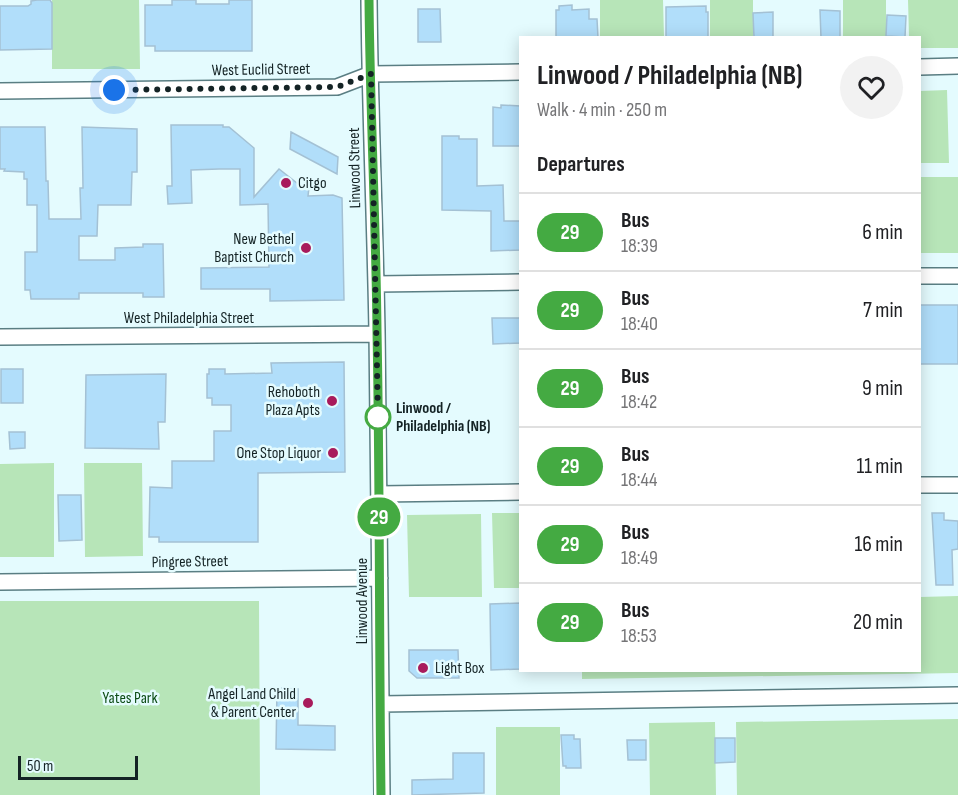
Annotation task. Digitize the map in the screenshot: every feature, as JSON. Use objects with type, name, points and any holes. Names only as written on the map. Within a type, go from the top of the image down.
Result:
[{"type":"street","name":"Linwood Street","points":[[369,0],[377,334]]},
{"type":"street","points":[[921,67],[958,66]]},
{"type":"street","name":"West Euclid Street","points":[[0,91],[337,87],[371,74],[519,72]]},
{"type":"street","points":[[921,276],[958,276]]},
{"type":"street","points":[[376,284],[519,282]]},
{"type":"street","name":"West Philadelphia Street","points":[[0,337],[377,334]]},
{"type":"street","name":"Linwood Avenue","points":[[377,334],[381,795]]},
{"type":"street","points":[[921,485],[958,485]]},
{"type":"street","points":[[379,494],[519,492]]},
{"type":"street","name":"Pingree Street","points":[[0,582],[380,578]]},
{"type":"street","points":[[381,704],[958,695]]},
{"type":"green space","points":[[52,0],[139,0],[140,69],[52,69]]},
{"type":"green space","points":[[600,0],[663,0],[664,36],[600,36]]},
{"type":"green space","points":[[710,0],[753,0],[753,36],[710,36]]},
{"type":"green space","points":[[843,0],[886,0],[886,36],[843,36]]},
{"type":"green space","points":[[908,0],[958,0],[958,48],[921,48],[921,36],[909,36]]},
{"type":"green space","points":[[947,90],[949,163],[921,163],[921,91]]},
{"type":"green space","points":[[921,177],[958,177],[958,253],[921,253]]},
{"type":"green space","points":[[54,463],[54,557],[0,557],[0,464]]},
{"type":"green space","points":[[84,463],[142,463],[143,556],[85,557]]},
{"type":"green space","points":[[492,513],[519,513],[519,588],[494,588]]},
{"type":"green space","points":[[481,514],[482,597],[409,597],[407,515]]},
{"type":"green space","points":[[958,596],[958,673],[582,679],[582,672],[921,672],[921,597]]},
{"type":"green space","name":"Yates Park","points":[[0,601],[259,601],[260,795],[0,795]]},
{"type":"green space","points":[[958,719],[958,795],[737,795],[736,722]]},
{"type":"green space","points":[[715,722],[716,795],[650,795],[649,723]]},
{"type":"green space","points":[[496,727],[560,727],[560,795],[496,795]]},
{"type":"building","points":[[50,0],[52,3],[52,49],[0,50],[0,6],[28,6],[31,1]]},
{"type":"building","points":[[172,0],[196,0],[196,4],[229,4],[229,0],[252,0],[252,51],[155,51],[155,46],[145,46],[145,5],[172,5]]},
{"type":"building","points":[[572,5],[572,10],[589,9],[589,19],[597,19],[598,36],[556,36],[556,10],[559,10],[559,6]]},
{"type":"building","points":[[706,6],[708,36],[666,36],[666,7]]},
{"type":"building","points":[[418,9],[440,9],[441,42],[418,42]]},
{"type":"building","points":[[820,10],[840,11],[840,36],[821,36]]},
{"type":"building","points":[[773,12],[773,36],[754,36],[753,13]]},
{"type":"building","points":[[887,15],[906,16],[905,36],[886,36]]},
{"type":"building","points":[[501,105],[519,106],[519,146],[493,146],[493,107],[501,108]]},
{"type":"building","points":[[171,125],[223,125],[223,127],[229,127],[254,148],[254,197],[279,169],[297,183],[309,187],[308,196],[333,195],[342,198],[344,300],[270,301],[270,289],[201,289],[201,268],[269,267],[268,204],[240,205],[240,169],[219,169],[191,170],[192,203],[168,204],[167,186],[172,186]]},
{"type":"building","points":[[0,127],[45,127],[49,219],[81,219],[82,127],[137,129],[137,172],[132,172],[131,205],[98,205],[97,236],[79,236],[79,260],[115,260],[115,248],[163,244],[164,297],[143,297],[143,293],[79,293],[79,299],[31,299],[30,290],[25,290],[25,252],[37,252],[37,205],[27,205],[27,179],[24,179],[24,172],[0,169]]},
{"type":"building","points":[[291,132],[338,157],[337,174],[290,149]]},
{"type":"building","points":[[442,136],[477,139],[477,186],[503,185],[504,221],[519,221],[519,250],[491,251],[491,211],[442,210]]},
{"type":"building","points":[[921,305],[958,305],[958,364],[921,364]]},
{"type":"building","points":[[492,318],[519,318],[519,343],[493,344]]},
{"type":"building","points":[[344,362],[345,472],[258,473],[258,542],[159,542],[159,537],[149,537],[150,487],[172,488],[172,461],[214,461],[214,431],[231,431],[231,405],[212,405],[212,398],[207,398],[209,369],[225,369],[225,374],[272,373],[271,363]]},
{"type":"building","points":[[1,369],[23,369],[23,403],[1,403]]},
{"type":"building","points":[[166,374],[165,422],[158,422],[159,449],[85,448],[86,375]]},
{"type":"building","points":[[9,432],[25,432],[25,448],[10,449]]},
{"type":"building","points":[[58,495],[81,495],[82,540],[59,541]]},
{"type":"building","points":[[932,513],[944,513],[944,520],[958,521],[958,549],[952,550],[953,585],[936,585]]},
{"type":"building","points":[[519,603],[519,669],[491,670],[490,604]]},
{"type":"building","points":[[409,650],[458,650],[459,678],[417,678],[409,671]]},
{"type":"building","points":[[277,688],[298,689],[298,725],[335,726],[335,750],[276,749]]},
{"type":"building","points":[[561,735],[574,735],[574,739],[580,739],[581,768],[563,766]]},
{"type":"building","points":[[715,738],[735,738],[735,762],[715,763]]},
{"type":"building","points":[[627,740],[646,740],[646,760],[628,760]]},
{"type":"building","points":[[453,753],[484,753],[484,793],[412,795],[412,780],[453,779]]},
{"type":"bus line","name":"29","points":[[369,0],[377,334],[381,795]]},
{"type":"place","name":"Citgo","points":[[286,183]]},
{"type":"place","name":"New Bethel Baptist Church","points":[[306,248]]},
{"type":"place","name":"Rehoboth Plaza Apts","points":[[332,401]]},
{"type":"place","name":"Linwood / Philadelphia (NB)","points":[[378,417]]},
{"type":"place","name":"One Stop Liquor","points":[[333,453]]},
{"type":"place","name":"Light Box","points":[[423,668]]},
{"type":"place","name":"Angel Land Child & Parent Center","points":[[308,703]]},
{"type":"route","points":[[114,90],[337,87],[371,74],[378,417]]}]
